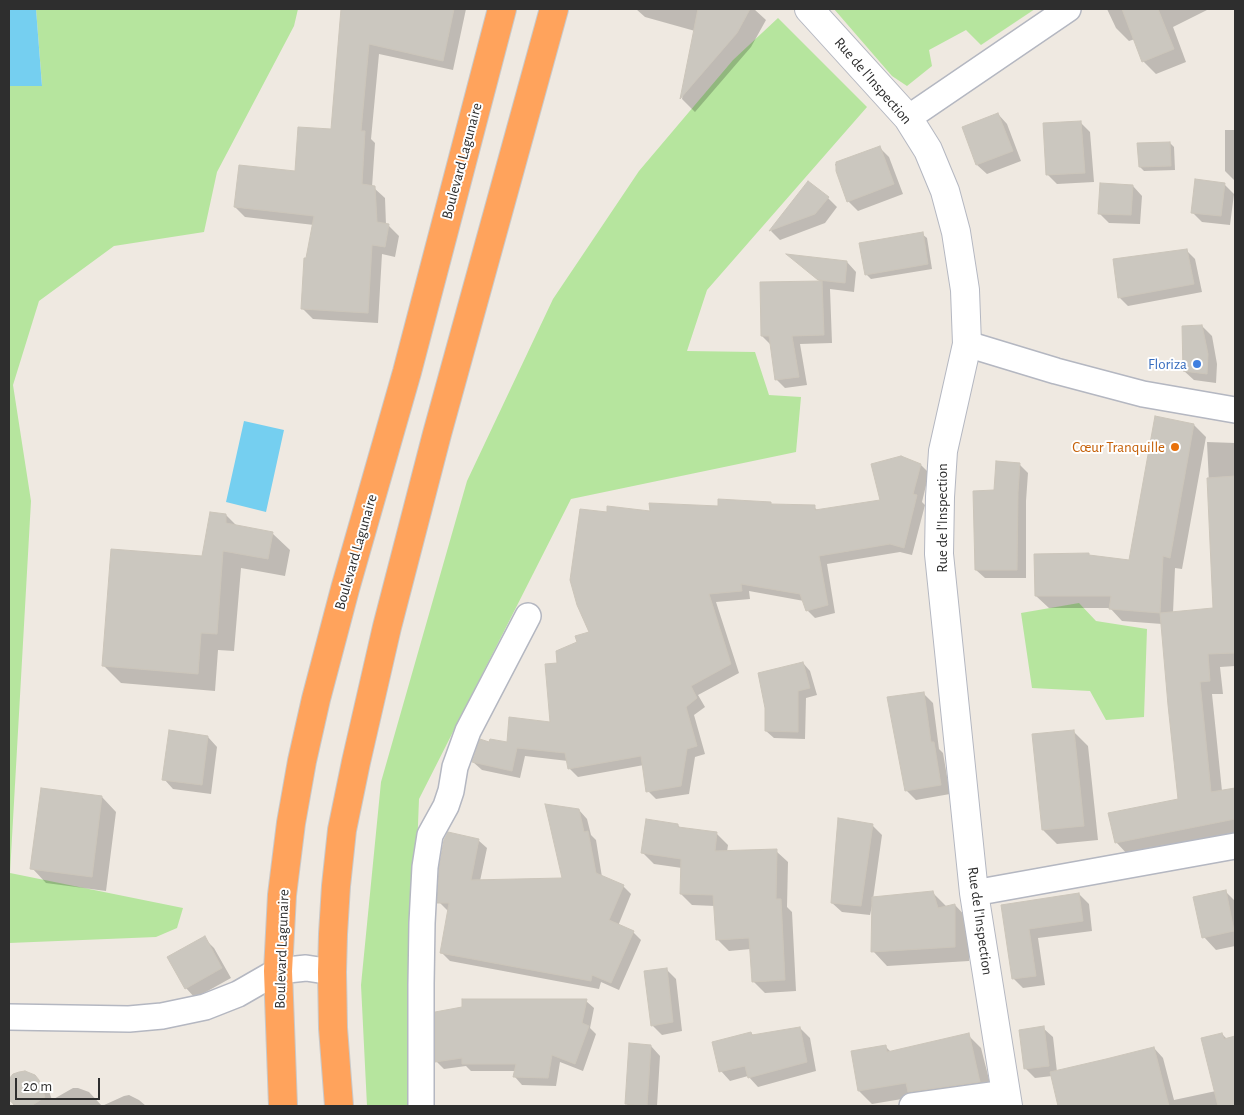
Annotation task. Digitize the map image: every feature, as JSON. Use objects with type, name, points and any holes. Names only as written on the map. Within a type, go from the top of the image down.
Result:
[{"type":"highway","name":"Boulevard Lagunaire","points":[[284,1106],[278,971],[282,895],[291,823],[302,761],[345,589],[407,372],[502,9]]},
{"type":"highway","points":[[339,1106],[333,1028],[332,972],[336,886],[342,830],[387,627],[432,454],[554,9]]},
{"type":"street","points":[[908,118],[1068,9]]},
{"type":"street","name":"Rue de l'Inspection","points":[[809,10],[908,118],[928,150],[945,191],[956,232],[965,290],[967,344],[943,451],[939,554],[974,892],[1007,1099]]},
{"type":"street","points":[[967,344],[1056,371],[1143,394],[1235,410]]},
{"type":"street","points":[[421,1106],[422,922],[425,867],[430,835],[446,806],[455,767],[468,731],[528,616]]},
{"type":"street","points":[[974,892],[1235,846]]},
{"type":"street","points":[[9,1017],[129,1019],[162,1016],[205,1007],[238,994],[278,971],[306,968],[332,972]]},
{"type":"street","points":[[912,1106],[1007,1099]]},
{"type":"green space","points":[[36,9],[298,9],[294,26],[217,172],[204,232],[114,246],[39,301],[13,385],[31,501],[10,873],[183,908],[177,928],[156,937],[9,943],[9,86],[42,85]]},
{"type":"green space","points":[[834,9],[1035,9],[981,45],[966,30],[929,50],[932,66],[907,86],[892,76]]},
{"type":"green space","points":[[778,18],[867,107],[707,290],[687,351],[755,352],[769,395],[801,397],[796,452],[571,499],[419,799],[407,1106],[367,1106],[361,985],[381,782],[467,481],[553,299],[639,171],[733,60]]},
{"type":"green space","points":[[1079,603],[1096,621],[1147,629],[1144,717],[1106,720],[1090,691],[1032,688],[1021,613]]},
{"type":"water","points":[[9,9],[36,9],[42,86],[9,86]]},
{"type":"water","points":[[244,421],[284,430],[266,512],[226,502]]},
{"type":"building","points":[[341,9],[454,9],[443,61],[369,44],[361,131],[365,131],[362,184],[375,186],[377,222],[389,224],[385,247],[372,245],[368,313],[301,309],[304,258],[306,258],[314,216],[234,207],[239,165],[295,171],[298,127],[331,129]]},
{"type":"building","points":[[698,9],[750,9],[737,33],[680,99]]},
{"type":"building","points":[[1122,9],[1158,9],[1174,49],[1142,62]]},
{"type":"building","points":[[998,113],[1013,151],[976,165],[962,127]]},
{"type":"building","points":[[1081,121],[1085,173],[1046,175],[1043,123]]},
{"type":"building","points":[[1170,142],[1171,166],[1139,167],[1137,143]]},
{"type":"building","points":[[880,146],[894,184],[847,202],[836,171],[836,162]]},
{"type":"building","points":[[1195,179],[1225,183],[1221,216],[1191,213]]},
{"type":"building","points":[[808,181],[829,197],[815,214],[769,231]]},
{"type":"building","points":[[1100,183],[1133,185],[1131,215],[1098,214]]},
{"type":"building","points":[[923,232],[928,264],[865,275],[859,243]]},
{"type":"building","points":[[1187,249],[1194,284],[1118,298],[1113,259]]},
{"type":"building","points":[[786,254],[847,261],[845,283],[818,280]]},
{"type":"building","points":[[822,281],[824,335],[792,336],[799,377],[775,380],[769,336],[761,336],[760,282]]},
{"type":"building","points":[[1202,325],[1208,354],[1207,374],[1183,371],[1182,326]]},
{"type":"building","points":[[1155,416],[1194,424],[1170,558],[1163,556],[1160,613],[1109,609],[1111,596],[1035,596],[1034,554],[1089,553],[1089,555],[1129,560]]},
{"type":"building","points":[[901,456],[921,464],[913,494],[917,495],[904,548],[890,544],[819,556],[828,605],[806,611],[800,594],[741,584],[742,591],[709,594],[731,664],[691,686],[697,698],[686,707],[697,746],[687,749],[681,786],[646,792],[641,756],[568,769],[565,753],[517,748],[512,771],[472,762],[480,739],[489,742],[490,739],[507,742],[509,717],[550,722],[545,664],[557,663],[556,651],[577,642],[575,636],[589,632],[577,605],[570,580],[580,509],[607,512],[607,506],[650,511],[649,503],[718,506],[718,499],[771,502],[771,504],[815,505],[815,510],[880,500],[871,464]]},
{"type":"building","points":[[996,461],[1020,463],[1017,570],[975,570],[973,491],[994,490]]},
{"type":"building","points":[[1235,476],[1235,653],[1208,654],[1210,681],[1200,682],[1211,792],[1235,788],[1235,819],[1115,843],[1108,813],[1178,799],[1160,613],[1213,608],[1207,478]]},
{"type":"building","points":[[210,512],[226,514],[226,523],[273,532],[268,559],[223,551],[217,634],[201,633],[198,674],[102,666],[111,549],[202,556]]},
{"type":"building","points":[[803,662],[810,688],[798,691],[798,732],[765,731],[765,708],[758,673]]},
{"type":"building","points":[[924,692],[931,742],[934,742],[941,785],[905,791],[887,697]]},
{"type":"building","points":[[169,730],[208,736],[202,785],[162,780]]},
{"type":"building","points":[[1074,730],[1084,826],[1042,830],[1032,734]]},
{"type":"building","points":[[41,788],[102,796],[92,877],[30,869]]},
{"type":"building","points":[[545,804],[579,809],[584,832],[588,831],[596,873],[624,885],[609,920],[634,931],[611,983],[592,975],[591,981],[440,953],[449,903],[437,903],[439,868],[444,840],[448,832],[479,839],[471,880],[562,878]]},
{"type":"building","points":[[838,818],[873,824],[861,906],[831,903]]},
{"type":"building","points":[[646,819],[678,824],[678,827],[717,832],[715,851],[777,849],[776,899],[781,899],[785,980],[752,982],[749,938],[716,940],[713,895],[680,894],[681,859],[641,853]]},
{"type":"building","points":[[1226,890],[1234,931],[1202,938],[1193,897]]},
{"type":"building","points":[[933,891],[938,908],[955,904],[955,947],[871,952],[872,897]]},
{"type":"building","points":[[1079,893],[1083,921],[1029,929],[1036,976],[1012,979],[1001,905]]},
{"type":"building","points":[[205,936],[222,968],[185,989],[167,957]]},
{"type":"building","points":[[667,968],[673,1022],[651,1026],[644,971]]},
{"type":"building","points":[[462,999],[587,999],[582,1023],[589,1026],[575,1064],[552,1055],[548,1078],[513,1077],[516,1064],[462,1064],[462,1058],[435,1062],[435,1012],[462,1007]]},
{"type":"building","points":[[1044,1026],[1049,1066],[1024,1069],[1019,1030]]},
{"type":"building","points":[[800,1027],[807,1062],[748,1078],[745,1066],[719,1072],[712,1042],[751,1032],[752,1035]]},
{"type":"building","points":[[969,1033],[980,1082],[908,1092],[906,1083],[858,1091],[851,1051],[886,1045],[887,1052]]},
{"type":"building","points":[[1222,1033],[1224,1039],[1235,1036],[1235,1106],[1218,1106],[1201,1038]]},
{"type":"building","points":[[629,1043],[651,1045],[647,1106],[625,1104]]},
{"type":"building","points":[[1154,1047],[1169,1106],[1058,1106],[1050,1072]]},
{"type":"building","points":[[25,1071],[35,1075],[39,1080],[45,1097],[31,1106],[16,1106],[9,1100],[9,1079],[13,1074]]},
{"type":"place","name":"Floriza","points":[[1197,364]]},
{"type":"place","name":"Cœur Tranquille","points":[[1175,447]]}]
